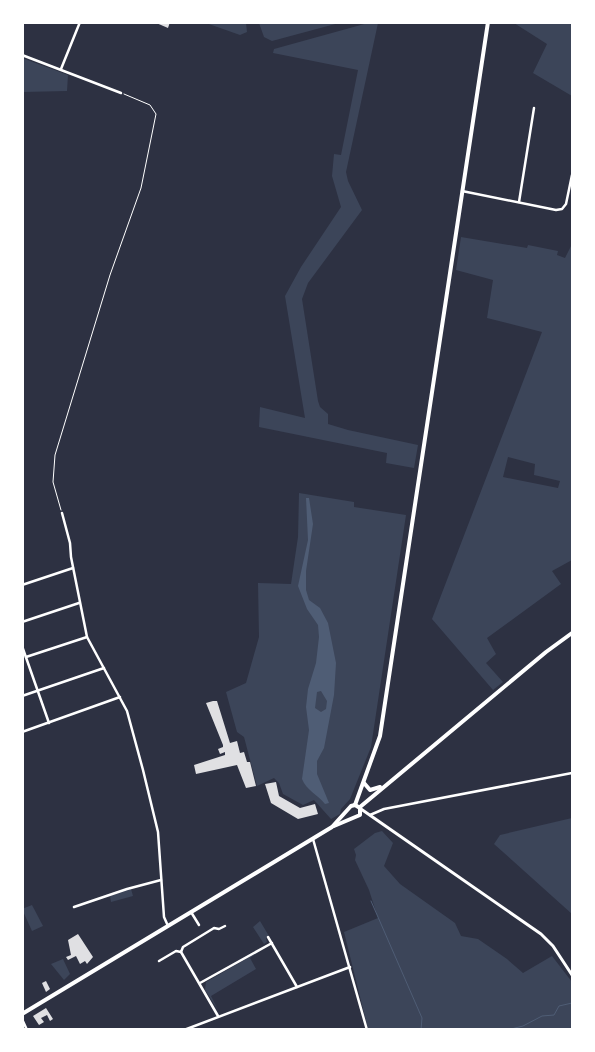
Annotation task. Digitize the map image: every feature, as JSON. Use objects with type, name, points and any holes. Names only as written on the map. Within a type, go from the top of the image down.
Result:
[{"type":"main road","points":[[22,1014],[332,827],[360,815],[359,807],[364,783],[380,736],[488,22]]},
{"type":"main road","points":[[332,827],[351,806],[359,807],[553,646],[572,633]]},
{"type":"main road","points":[[364,783],[372,790],[383,786]]},
{"type":"main road","points":[[349,810],[354,817]]},
{"type":"street","points":[[62,69],[80,22]]},
{"type":"street","points":[[22,55],[121,93]]},
{"type":"street","points":[[520,202],[534,108]]},
{"type":"street","points":[[462,190],[562,209],[566,204],[572,175]]},
{"type":"street","points":[[62,513],[70,543],[79,603],[87,637],[120,697],[131,724],[158,832],[164,916],[168,926]]},
{"type":"street","points":[[22,585],[73,568]]},
{"type":"street","points":[[22,622],[79,603]]},
{"type":"street","points":[[26,657],[87,637]]},
{"type":"street","points":[[22,646],[49,723]]},
{"type":"street","points":[[22,696],[104,668]]},
{"type":"street","points":[[22,732],[120,697]]},
{"type":"street","points":[[360,815],[370,815],[385,809],[572,773]]},
{"type":"street","points":[[359,807],[541,934],[553,946],[572,975]]},
{"type":"street","points":[[313,839],[367,1030]]},
{"type":"street","points":[[74,907],[127,888],[161,880]]},
{"type":"street","points":[[191,912],[198,925]]},
{"type":"street","points":[[181,952],[183,947],[203,933],[225,926]]},
{"type":"street","points":[[268,937],[297,987]]},
{"type":"street","points":[[200,983],[272,943]]},
{"type":"street","points":[[159,961],[176,951],[181,952]]},
{"type":"street","points":[[181,952],[218,1016]]},
{"type":"street","points":[[184,1030],[350,967]]},
{"type":"street","points":[[22,1019],[27,1030]]},
{"type":"path","points":[[62,513],[53,482],[55,455],[110,275],[141,188],[156,114],[150,104],[121,93]]},
{"type":"shaded area","points":[[259,22],[339,23],[272,41],[264,37]]},
{"type":"shaded area","points":[[206,23],[246,23],[247,32],[240,35]]},
{"type":"shaded area","points":[[368,23],[378,23],[346,172],[348,181],[362,210],[308,283],[302,299],[318,401],[320,407],[328,414],[328,424],[418,445],[414,468],[386,463],[387,453],[259,427],[260,407],[305,418],[285,296],[301,267],[341,207],[332,176],[334,154],[341,155],[358,70],[273,53],[274,49]]},
{"type":"shaded area","points":[[514,23],[572,23],[572,96],[533,73],[547,44]]},
{"type":"shaded area","points":[[22,58],[68,75],[67,91],[23,92]]},
{"type":"shaded area","points":[[461,237],[527,248],[528,245],[558,251],[557,255],[565,258],[572,244],[572,560],[552,571],[561,584],[487,638],[496,654],[486,663],[503,682],[493,690],[432,619],[542,332],[487,318],[493,280],[456,270]],"holes":[[[508,457],[535,464],[534,475],[560,481],[558,488],[503,477]]]},
{"type":"shaded area","points":[[299,493],[354,502],[354,507],[406,515],[371,747],[350,799],[341,809],[340,814],[331,819],[314,800],[303,805],[283,794],[279,783],[274,778],[257,786],[244,737],[237,732],[226,692],[246,683],[259,637],[258,583],[291,584],[298,537]]},
{"type":"shaded area","points":[[306,498],[309,498],[313,524],[306,571],[306,590],[309,600],[320,608],[328,623],[336,663],[334,695],[324,748],[317,761],[317,774],[329,803],[325,804],[306,786],[302,779],[309,730],[306,707],[308,689],[316,663],[319,637],[318,625],[307,609],[298,586],[308,540]],"holes":[[[321,691],[327,701],[326,709],[321,712],[315,708],[317,692]]]},
{"type":"shaded area","points":[[572,818],[572,914],[494,844],[500,835]]},
{"type":"shaded area","points":[[382,831],[393,843],[384,866],[400,884],[455,923],[461,936],[478,939],[507,959],[523,973],[552,956],[572,982],[572,1029],[368,1029],[344,932],[378,918],[369,890],[355,860],[354,849],[375,833]]},
{"type":"shaded area","points":[[131,889],[133,896],[111,902],[110,896]]},
{"type":"shaded area","points":[[32,905],[43,926],[32,931],[22,909]]},
{"type":"shaded area","points":[[260,921],[269,936],[264,944],[253,927]]},
{"type":"shaded area","points":[[260,951],[250,958],[256,969],[211,996],[218,1010],[205,990],[206,982]]},
{"type":"shaded area","points":[[63,959],[70,974],[64,980],[51,964]]},
{"type":"building","points":[[154,22],[170,22],[168,28]]},
{"type":"building","points":[[217,701],[230,743],[237,741],[240,753],[244,752],[247,762],[250,762],[256,786],[246,788],[237,765],[196,774],[194,765],[225,755],[225,752],[220,754],[218,749],[223,747],[223,745],[206,703]]},
{"type":"building","points":[[276,782],[279,796],[300,808],[315,804],[318,814],[298,819],[271,803],[265,784]]},
{"type":"building","points":[[78,934],[93,957],[87,964],[85,961],[80,964],[76,956],[68,960],[66,957],[71,955],[68,940]]},
{"type":"building","points":[[46,981],[50,989],[46,992],[42,983]]},
{"type":"building","points":[[46,1008],[53,1019],[50,1021],[47,1015],[41,1018],[44,1022],[39,1025],[33,1016]]},
{"type":"waterway","points":[[371,901],[422,1018],[421,1030]]},
{"type":"waterway","points":[[507,1030],[523,1026],[542,1016],[554,1015],[559,1006],[572,1003]]}]
